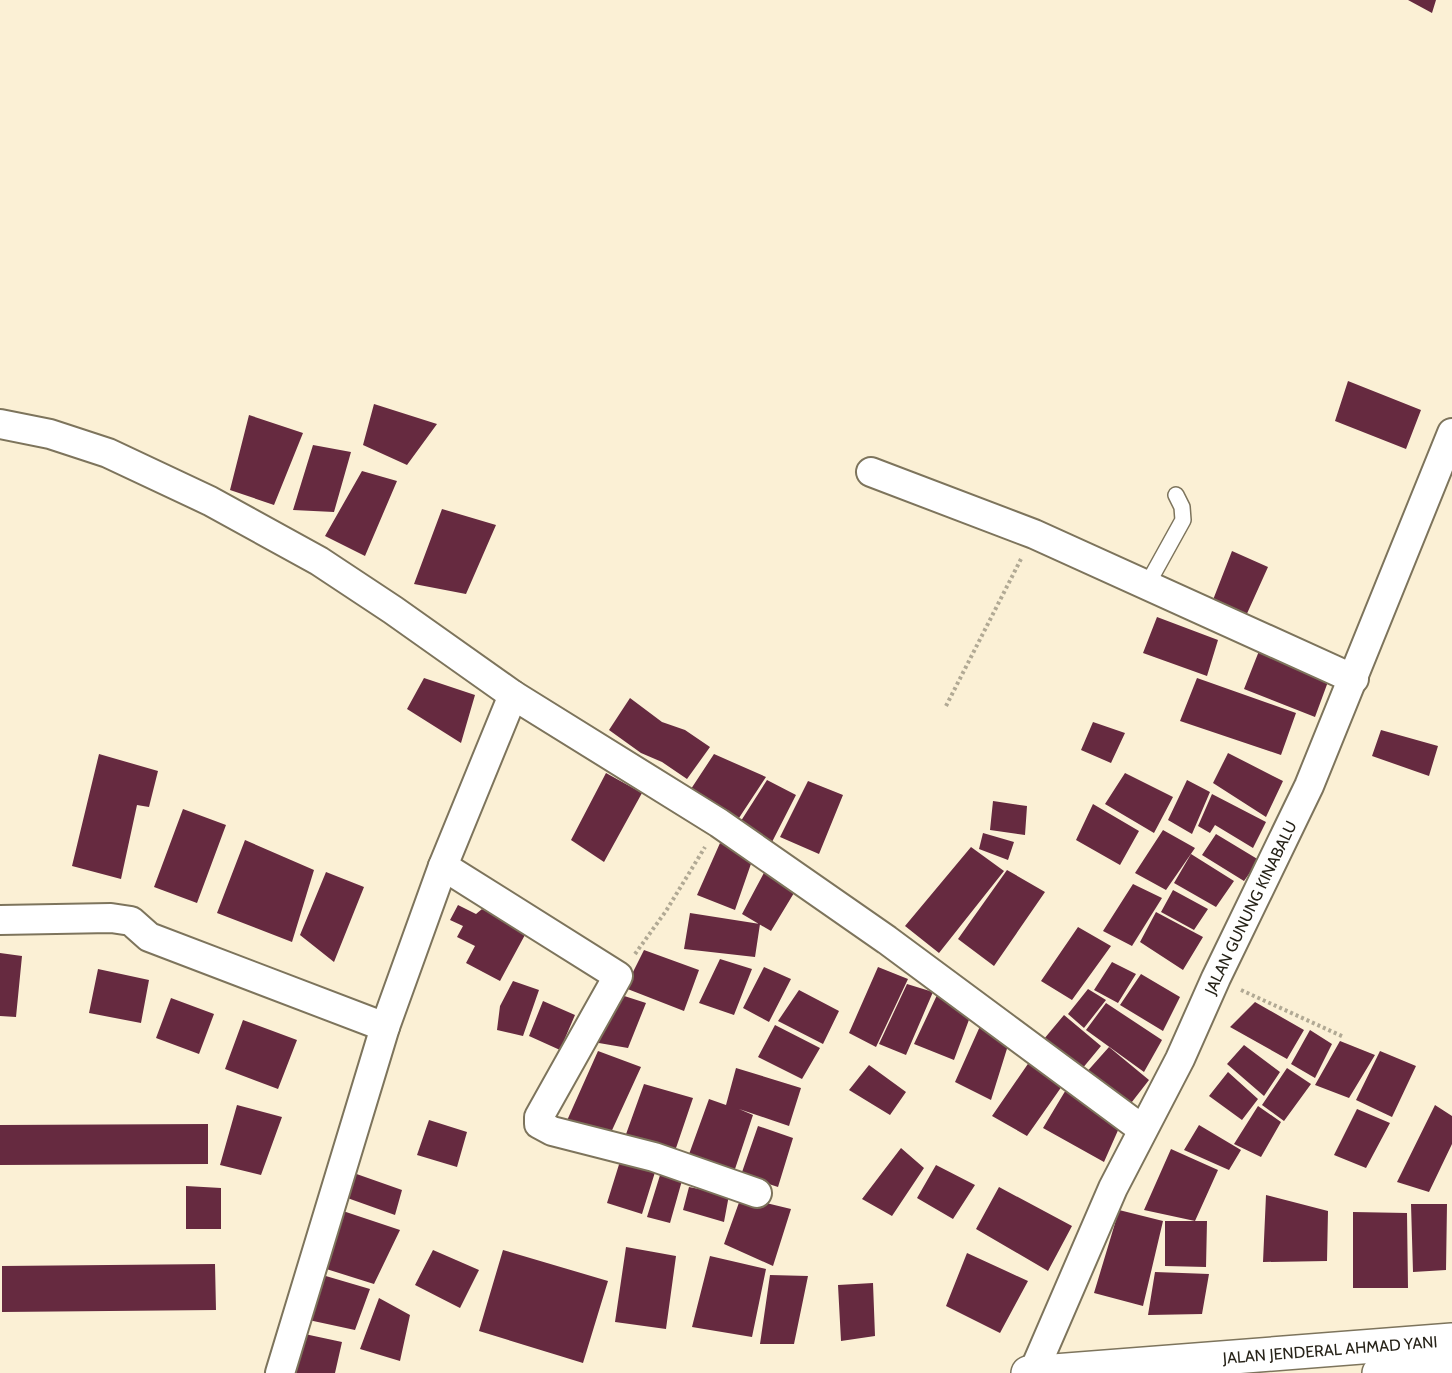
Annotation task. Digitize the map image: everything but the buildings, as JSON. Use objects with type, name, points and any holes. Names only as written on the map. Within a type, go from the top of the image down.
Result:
[{"type":"main road","name":"JALAN JENDERAL AHMAD YANI","points":[[1028,1373],[1452,1340]]},
{"type":"main road","points":[[1379,1373],[1452,1367]]},
{"type":"street","points":[[0,424],[50,434],[97,449],[210,501],[319,561],[513,695],[719,823],[887,940],[1142,1129]]},
{"type":"street","name":"JALAN GUNUNG KINABALU","points":[[1033,1373],[1113,1188],[1180,1059],[1216,978],[1309,786],[1452,433]]},
{"type":"street","points":[[872,472],[1034,534],[1354,679]]},
{"type":"street","points":[[280,1373],[385,1027],[443,866],[513,695]]},
{"type":"street","points":[[443,866],[618,976],[539,1117],[539,1124],[552,1131],[654,1157],[756,1193]]},
{"type":"street","points":[[0,920],[111,918],[131,921],[149,937],[385,1027]]},
{"type":"lane","points":[[1147,585],[1183,520],[1182,507],[1176,495]]},
{"type":"path","points":[[946,706],[1034,534]]},
{"type":"path","points":[[618,976],[666,911],[719,823]]},
{"type":"path","points":[[1216,978],[1344,1036]]}]
